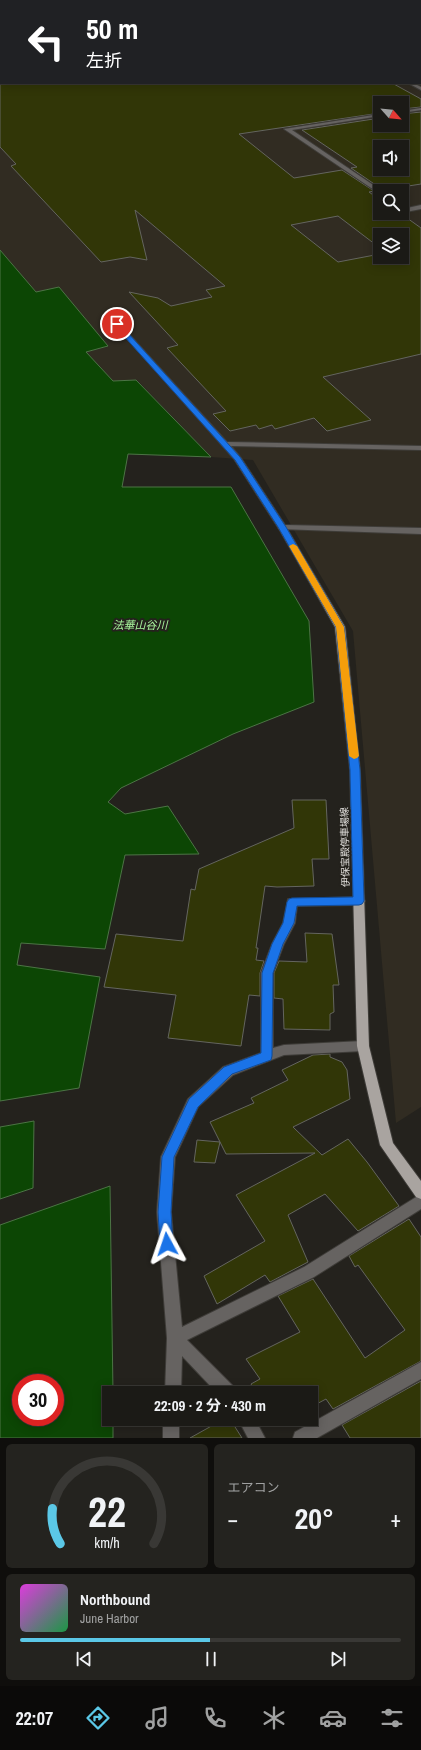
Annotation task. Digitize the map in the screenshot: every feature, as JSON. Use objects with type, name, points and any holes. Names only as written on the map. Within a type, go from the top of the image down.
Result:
[{"type":"main road","name":"伊保宝殿停車場線","points":[[282,527],[340,627],[355,770],[363,1046],[386,1145],[421,1192]]},
{"type":"street","points":[[412,84],[421,89]]},
{"type":"street","points":[[409,111],[421,109]]},
{"type":"street","points":[[373,116],[287,129],[373,187]]},
{"type":"street","points":[[409,209],[421,207]]},
{"type":"street","points":[[117,324],[237,458],[282,527],[421,531]]},
{"type":"street","points":[[224,444],[421,448]]},
{"type":"street","points":[[267,1056],[267,973],[278,944],[289,923],[292,902],[359,901]]},
{"type":"street","points":[[173,1386],[175,1338],[164,1212],[168,1157],[193,1103],[228,1071],[284,1050],[363,1046]]},
{"type":"street","points":[[175,1338],[309,1272],[421,1201]]},
{"type":"street","points":[[175,1338],[221,1386]]},
{"type":"street","points":[[301,1438],[421,1370]]},
{"type":"street","points":[[171,1426],[171,1438]]},
{"type":"street","points":[[250,1426],[257,1438]]},
{"type":"shaded area","points":[[0,84],[421,84],[421,1107],[396,1123],[353,631],[253,460],[211,457],[137,380],[113,381],[85,352],[107,347],[36,292],[0,250]]},
{"type":"water","name":"法華山谷川","points":[[0,250],[36,292],[59,287],[108,346],[86,352],[113,381],[136,380],[211,457],[128,454],[122,487],[231,487],[309,621],[314,702],[233,734],[121,788],[108,802],[125,814],[168,806],[199,854],[125,855],[105,949],[21,943],[17,965],[100,977],[79,1088],[0,1101]]},
{"type":"water","points":[[34,1121],[33,1188],[0,1199],[0,1127]]},
{"type":"water","points":[[110,1186],[113,1386],[102,1386],[102,1426],[113,1426],[113,1438],[0,1438],[0,1225]]},
{"type":"building","points":[[0,84],[394,84],[421,99],[421,107],[409,108],[409,96],[373,96],[373,114],[239,134],[294,178],[342,170],[373,190],[369,192],[373,195],[373,220],[409,219],[421,228],[421,354],[323,377],[371,420],[327,431],[314,418],[275,429],[272,425],[259,429],[256,425],[230,431],[213,414],[226,411],[167,348],[178,345],[129,292],[158,298],[171,306],[212,297],[206,290],[225,286],[135,210],[147,260],[130,257],[101,262],[11,166],[16,164],[0,147]],"holes":[[[338,216],[373,243],[373,228],[409,228],[409,264],[373,264],[373,255],[338,262],[291,225]]]},
{"type":"building","points":[[421,112],[421,184],[409,186],[409,184],[374,184],[351,168],[357,167],[302,130],[373,119],[373,132],[409,132],[409,113]]},
{"type":"building","points":[[292,800],[326,800],[329,859],[312,859],[314,886],[265,886],[256,948],[258,948],[256,960],[264,961],[260,973],[260,996],[249,995],[241,1046],[168,1038],[176,995],[104,987],[116,934],[183,941],[191,889],[195,890],[199,869],[294,828]]},
{"type":"building","points":[[305,933],[332,934],[339,985],[333,985],[334,1012],[330,1014],[330,1030],[284,1029],[283,999],[274,998],[274,973],[279,961],[307,962]]},
{"type":"building","points":[[330,1054],[330,1057],[342,1062],[347,1070],[350,1099],[293,1127],[322,1155],[348,1139],[399,1206],[358,1231],[325,1194],[288,1215],[308,1262],[270,1282],[265,1275],[217,1304],[204,1276],[265,1241],[236,1195],[315,1153],[226,1154],[210,1122],[254,1103],[251,1098],[288,1080],[282,1070],[313,1055]]},
{"type":"building","points":[[197,1140],[220,1142],[215,1163],[194,1162]]},
{"type":"building","points":[[409,1219],[421,1237],[421,1361],[333,1409],[326,1399],[318,1403],[318,1386],[252,1386],[251,1384],[260,1379],[246,1359],[300,1332],[278,1296],[313,1279],[365,1358],[405,1330],[358,1265],[355,1267],[349,1256]]},
{"type":"building","points":[[421,1381],[421,1438],[350,1438],[342,1425]]},
{"type":"building","points":[[211,1426],[234,1426],[242,1438],[190,1438]]},
{"type":"slow traffic","points":[[293,546],[340,627],[354,756]]},
{"type":"route","points":[[117,324],[237,458],[282,527],[340,627],[355,770],[359,901],[292,902],[289,923],[278,944],[267,973],[267,1056],[228,1071],[193,1103],[168,1157],[164,1212],[167,1244]]}]
